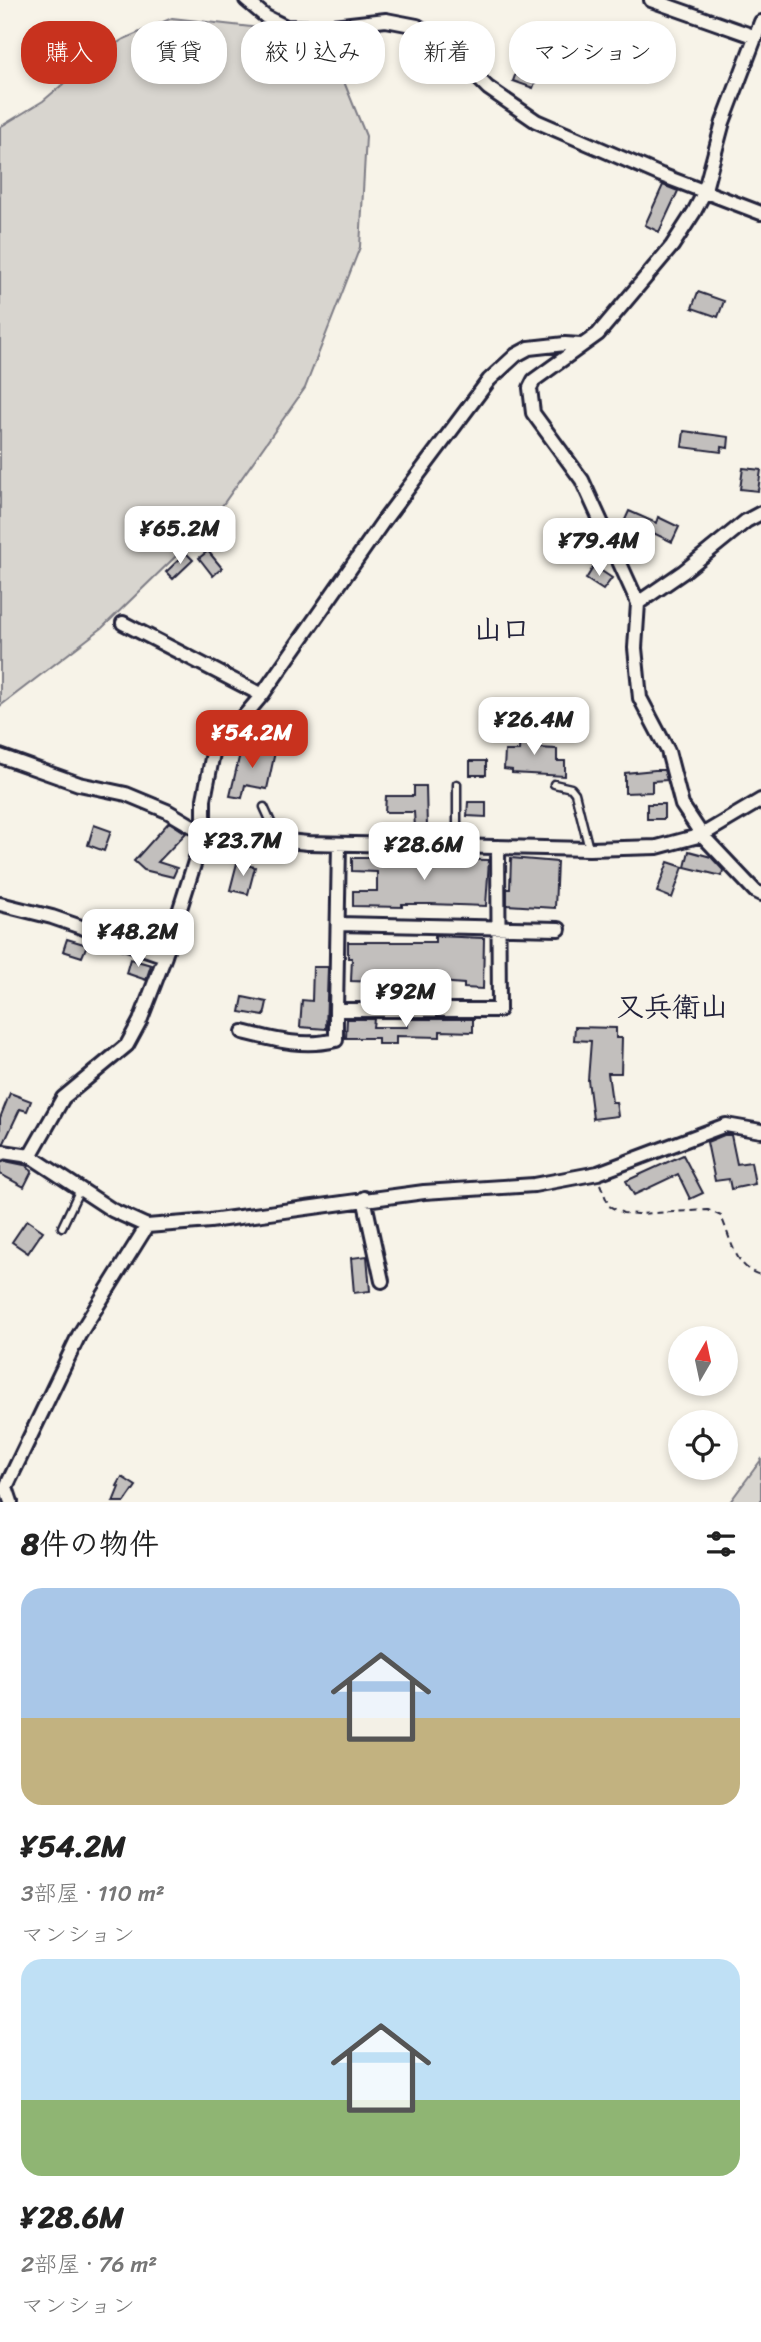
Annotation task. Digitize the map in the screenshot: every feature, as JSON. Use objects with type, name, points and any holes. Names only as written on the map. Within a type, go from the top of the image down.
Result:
[{"type":"street","points":[[246,0],[266,18],[286,27],[315,28],[386,20],[417,26],[441,41],[488,88],[536,121],[704,193],[761,213]]},
{"type":"street","points":[[651,0],[756,37]]},
{"type":"street","points":[[761,22],[723,122],[704,193],[672,246],[598,334],[534,380],[529,398],[540,426],[582,480],[638,603],[635,648],[640,698],[668,751],[682,805],[702,835],[755,891],[761,894]]},
{"type":"street","points":[[30,1156],[63,1098],[127,1045],[140,1021],[165,956],[204,833],[204,799],[213,753],[262,695],[382,523],[489,380],[516,355],[529,348],[580,345]]},
{"type":"street","points":[[638,603],[683,572],[746,521],[761,513]]},
{"type":"street","points":[[123,624],[262,695]]},
{"type":"street","points":[[0,756],[79,784],[126,794],[167,811],[204,833],[280,841],[457,847],[657,847],[702,835],[761,800]]},
{"type":"street","points":[[243,1032],[280,1041],[316,1045],[336,1040],[339,844]]},
{"type":"street","points":[[336,1010],[499,1010],[498,847]]},
{"type":"street","points":[[0,904],[52,917],[165,956]]},
{"type":"street","points":[[338,924],[559,929]]},
{"type":"street","points":[[0,1154],[3,1152],[30,1156],[113,1210],[148,1226],[210,1221],[365,1198],[534,1185],[598,1173],[726,1125],[761,1131]]},
{"type":"street","points":[[365,1198],[382,1281]]},
{"type":"street","points":[[11,1502],[3,1486],[79,1335],[148,1226]]},
{"type":"lane","points":[[457,784],[457,847]]},
{"type":"lane","points":[[554,784],[571,789],[575,793],[589,849]]},
{"type":"lane","points":[[264,807],[280,841]]},
{"type":"lane","points":[[62,1227],[80,1189]]},
{"type":"path","points":[[598,1173],[605,1200],[614,1210],[623,1213],[717,1212],[740,1264],[748,1272],[761,1275]]},
{"type":"shaded area","points":[[172,18],[198,21],[165,21]]},
{"type":"shaded area","points":[[227,24],[241,26],[241,84],[345,84],[366,136],[360,247],[305,388],[210,523],[102,628],[0,706],[0,127],[43,101],[63,84],[117,84],[117,43],[131,36],[131,84],[227,84]]},
{"type":"shaded area","points":[[761,1460],[761,1502],[730,1502]]},
{"type":"building","points":[[663,185],[678,191],[659,232],[645,225]]},
{"type":"building","points":[[698,292],[724,301],[718,317],[692,308]]},
{"type":"building","points":[[684,431],[729,437],[728,448],[722,447],[721,452],[682,447]]},
{"type":"building","points":[[743,468],[761,470],[758,491],[740,489]]},
{"type":"building","points":[[629,511],[656,523],[658,517],[679,527],[672,542],[641,527],[636,540],[619,533]]},
{"type":"building","points":[[208,551],[222,568],[213,576],[199,558]]},
{"type":"building","points":[[186,553],[193,560],[173,579],[166,572]]},
{"type":"building","points":[[594,566],[612,578],[603,590],[586,579]]},
{"type":"building","points":[[529,725],[539,725],[538,748],[557,749],[557,761],[565,761],[565,776],[512,773],[512,770],[504,769],[505,751],[519,751],[520,730],[528,731]]},
{"type":"building","points":[[242,745],[275,752],[267,789],[245,785],[242,798],[230,796]]},
{"type":"building","points":[[470,761],[486,761],[486,775],[470,775]]},
{"type":"building","points":[[664,770],[667,780],[652,781],[652,792],[625,793],[625,773]]},
{"type":"building","points":[[414,786],[426,786],[427,828],[415,828],[414,812],[385,812],[386,796],[414,796]]},
{"type":"building","points":[[468,802],[486,802],[486,817],[467,816]]},
{"type":"building","points":[[647,804],[664,804],[664,819],[647,819]]},
{"type":"building","points":[[169,822],[186,833],[158,862],[177,868],[173,877],[144,870],[134,861]]},
{"type":"building","points":[[94,825],[111,831],[104,851],[88,845]]},
{"type":"building","points":[[689,851],[711,857],[723,870],[722,876],[685,867]]},
{"type":"building","points":[[420,854],[429,854],[429,859],[489,860],[486,906],[353,906],[353,891],[377,891],[377,872],[352,871],[352,858],[420,858]]},
{"type":"building","points":[[511,858],[557,862],[555,908],[507,905]]},
{"type":"building","points":[[668,862],[683,867],[672,898],[657,892]]},
{"type":"building","points":[[237,863],[255,867],[248,894],[230,890]]},
{"type":"building","points":[[435,936],[484,938],[483,989],[464,988],[464,984],[403,982],[402,989],[377,989],[377,982],[351,981],[352,958],[348,958],[348,942],[435,942]]},
{"type":"building","points":[[67,939],[87,945],[82,957],[63,951]]},
{"type":"building","points":[[130,959],[151,965],[146,980],[126,973]]},
{"type":"building","points":[[313,967],[328,967],[326,1029],[300,1027],[302,1000],[312,1001]]},
{"type":"building","points":[[243,997],[267,1002],[264,1016],[240,1012]]},
{"type":"building","points":[[347,1019],[374,1019],[373,1027],[408,1027],[408,1019],[473,1019],[473,1032],[440,1031],[440,1037],[396,1036],[396,1044],[378,1044],[378,1038],[346,1038]]},
{"type":"building","points":[[575,1027],[616,1028],[616,1038],[622,1038],[621,1073],[608,1073],[612,1102],[616,1102],[618,1116],[593,1119],[588,1080],[591,1041],[574,1040]]},
{"type":"building","points":[[10,1093],[31,1101],[27,1111],[20,1109],[4,1143],[0,1144],[0,1118]]},
{"type":"building","points":[[731,1135],[737,1164],[751,1162],[755,1184],[731,1189],[729,1179],[715,1181],[707,1142]]},
{"type":"building","points":[[683,1155],[703,1193],[690,1199],[678,1174],[634,1195],[626,1181]]},
{"type":"building","points":[[5,1161],[29,1166],[32,1171],[24,1187],[0,1174],[0,1163]]},
{"type":"building","points":[[27,1220],[43,1231],[28,1253],[12,1242]]},
{"type":"building","points":[[367,1256],[370,1291],[354,1293],[351,1258]]},
{"type":"building","points":[[122,1477],[136,1486],[125,1502],[113,1502],[119,1487],[117,1486]]},
{"type":"district","name":"山口","points":[[502,629]]},
{"type":"district","name":"又兵衛山","points":[[672,1006]]}]
